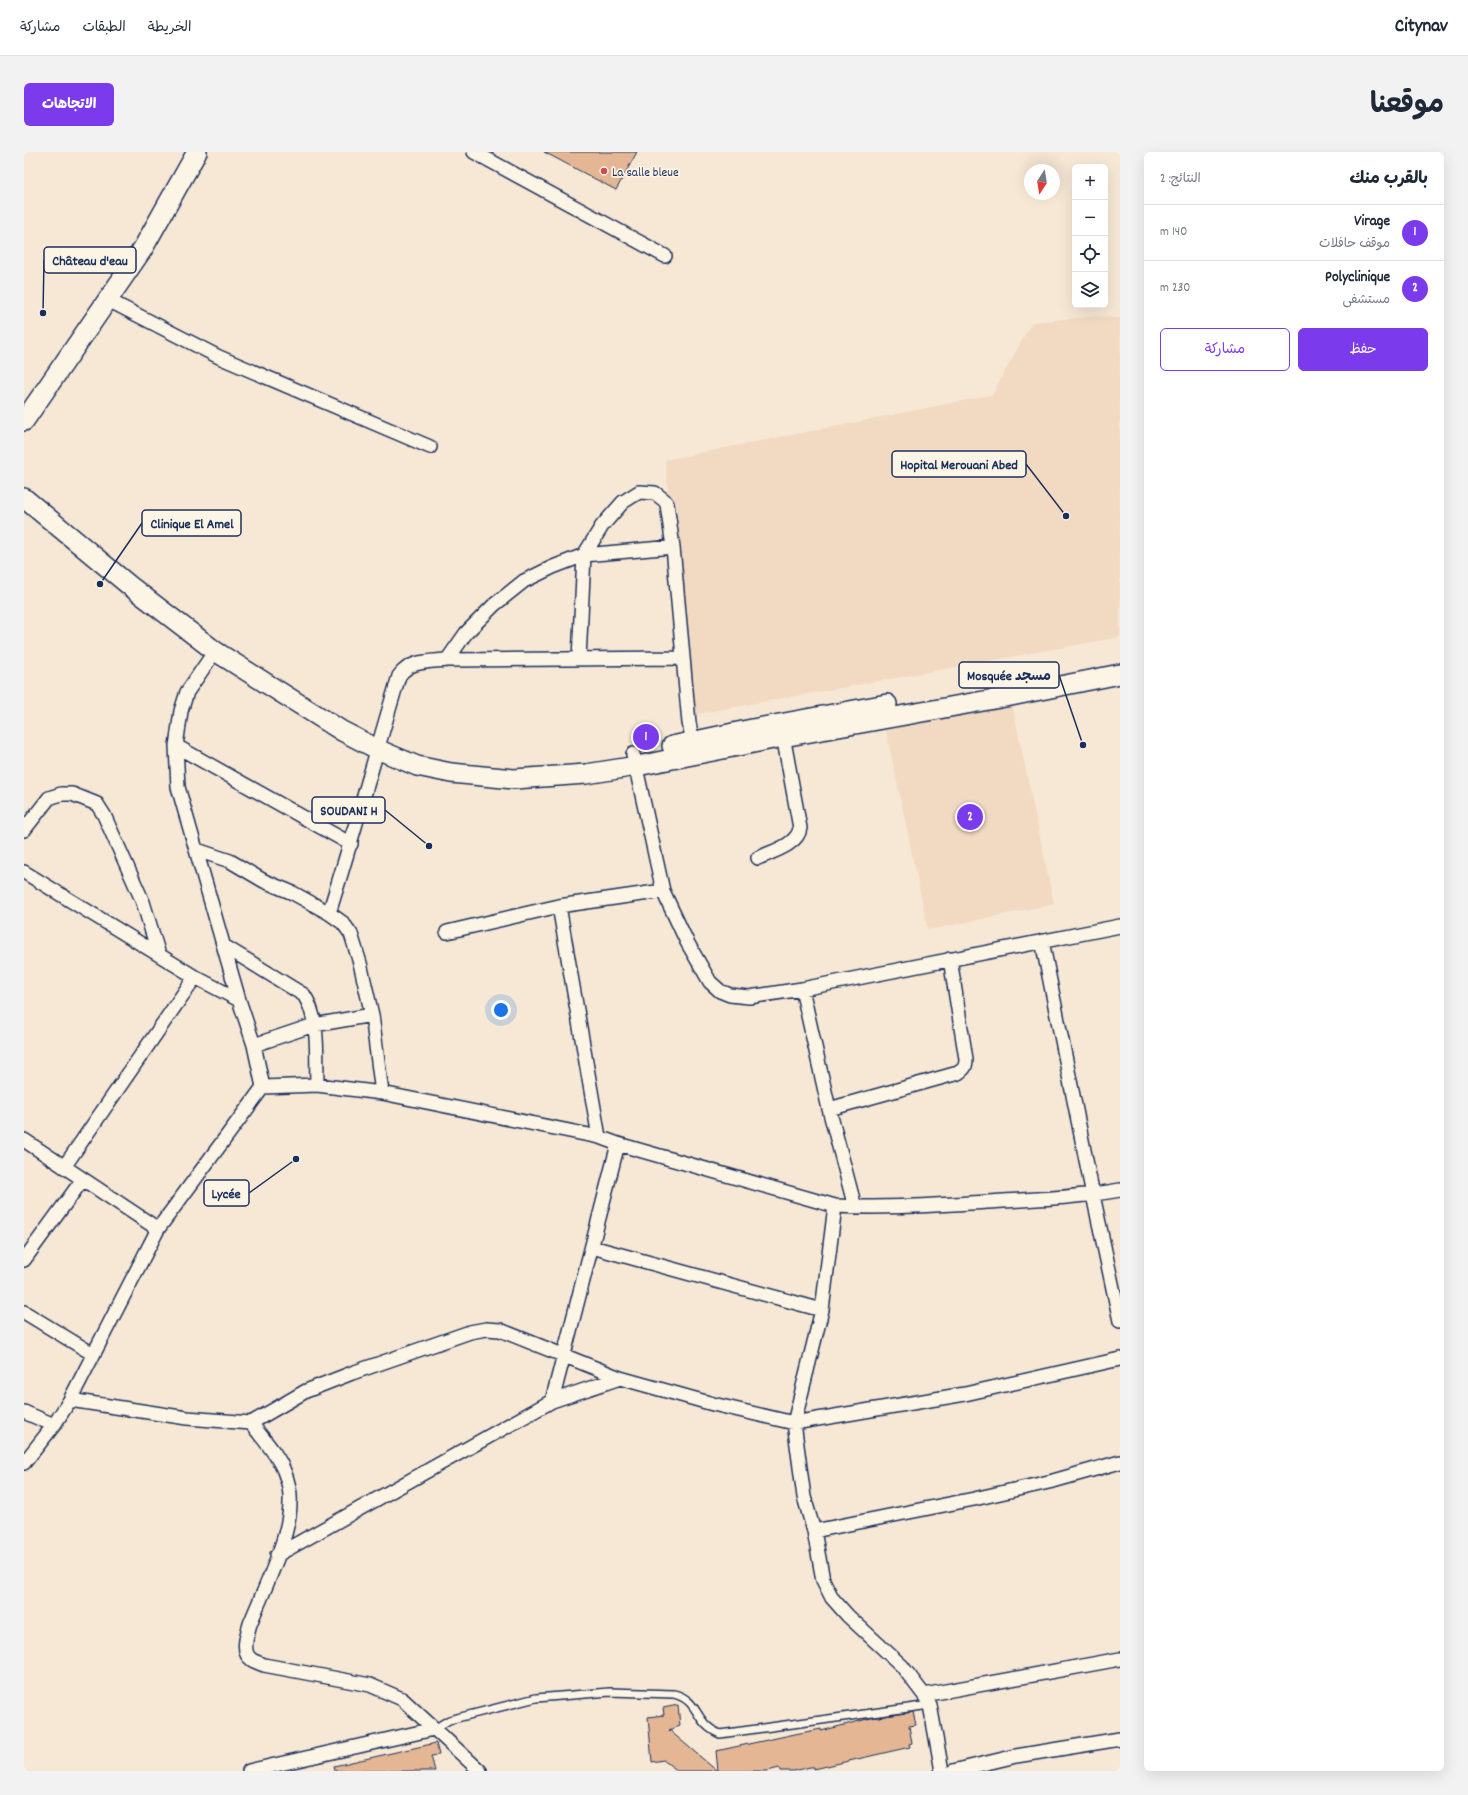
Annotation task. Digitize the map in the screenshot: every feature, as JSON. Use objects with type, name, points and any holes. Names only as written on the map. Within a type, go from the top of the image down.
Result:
[{"type":"main road","points":[[24,421],[142,250],[197,152]]},
{"type":"main road","points":[[24,498],[130,586],[215,651],[342,731],[417,766],[451,773],[507,778],[541,778],[586,774],[693,742],[782,730]]},
{"type":"main road","points":[[1009,690],[1120,664]]},
{"type":"main road","points":[[635,760],[782,730],[1009,690],[1120,674]]},
{"type":"street","points":[[474,152],[665,256]]},
{"type":"street","points":[[108,300],[219,357],[430,447]]},
{"type":"street","points":[[579,659],[584,555],[602,526],[623,502],[639,492],[655,493],[664,500],[673,547],[682,658],[689,722],[693,742]]},
{"type":"street","points":[[447,660],[466,633],[494,605],[524,581],[553,567],[584,555],[673,547]]},
{"type":"street","points":[[24,1463],[54,1426],[70,1400],[158,1229],[263,1087],[254,1045],[239,1000],[178,787],[176,746],[181,711],[187,692],[215,651]]},
{"type":"street","points":[[329,913],[351,844],[385,752],[399,676],[403,670],[410,665],[447,660],[682,658]]},
{"type":"street","points":[[758,858],[784,846],[796,838],[799,834],[800,828],[782,730]]},
{"type":"street","points":[[176,746],[351,844]]},
{"type":"street","points":[[635,760],[663,891],[687,942],[710,982],[720,991],[730,996],[749,997],[802,989],[1120,926]]},
{"type":"street","points":[[24,830],[50,798],[61,794],[72,794],[97,804],[104,815],[143,902],[159,955]]},
{"type":"street","points":[[197,850],[230,861],[264,880],[293,893],[329,913],[343,923],[351,934],[372,1015],[382,1093]]},
{"type":"street","points":[[24,872],[195,977],[239,1000]]},
{"type":"street","points":[[447,932],[559,906],[663,891]]},
{"type":"street","points":[[559,906],[599,1137]]},
{"type":"street","points":[[1042,941],[1120,1322]]},
{"type":"street","points":[[224,946],[304,995],[309,1003],[314,1025],[317,1085]]},
{"type":"street","points":[[829,1110],[964,1070],[966,1066],[966,1059],[950,959]]},
{"type":"street","points":[[64,1167],[195,977]]},
{"type":"street","points":[[802,989],[829,1110],[855,1208]]},
{"type":"street","points":[[254,1045],[314,1025],[372,1015]]},
{"type":"street","points":[[263,1087],[317,1085],[382,1093],[599,1137],[618,1144],[835,1206],[855,1208],[1093,1195],[1120,1190]]},
{"type":"street","points":[[24,1140],[158,1229]]},
{"type":"street","points":[[552,1401],[618,1144]]},
{"type":"street","points":[[24,1260],[83,1180]]},
{"type":"street","points":[[835,1206],[822,1310],[794,1423],[804,1497],[814,1531],[823,1580],[832,1598],[848,1616],[902,1666],[927,1700],[942,1771]]},
{"type":"street","points":[[592,1248],[822,1310]]},
{"type":"street","points":[[24,1312],[93,1354]]},
{"type":"street","points":[[70,1400],[188,1418],[251,1424],[306,1391],[352,1373],[470,1332],[486,1329],[500,1330],[620,1378],[713,1404],[794,1423],[965,1394],[1120,1359]]},
{"type":"street","points":[[278,1555],[552,1401],[620,1378]]},
{"type":"street","points":[[24,1412],[54,1426]]},
{"type":"street","points":[[251,1424],[275,1454],[284,1470],[290,1490],[290,1504],[288,1525],[278,1555],[250,1624],[246,1646],[246,1652],[250,1659],[271,1666],[370,1685],[402,1699],[480,1771]]},
{"type":"street","points":[[814,1531],[974,1499],[1053,1481],[1120,1462]]},
{"type":"street","points":[[927,1700],[1120,1659]]},
{"type":"street","points":[[249,1771],[434,1729]]},
{"type":"street","points":[[953,1771],[1016,1756],[1120,1739]]},
{"type":"lane","points":[[434,1729],[449,1720],[536,1698],[610,1692],[674,1694],[684,1696],[693,1704],[700,1720],[711,1731],[720,1734],[927,1700]]},
{"type":"shaded area","points":[[1099,316],[1120,318],[1120,637],[691,715],[665,460],[992,395],[1032,322]]},
{"type":"shaded area","points":[[1012,704],[1054,904],[928,930],[886,730]]},
{"type":"building","name":"La salle bleue","points":[[544,152],[637,152],[616,190]]},
{"type":"building","points":[[678,1705],[680,1726],[669,1730],[717,1771],[678,1771],[663,1760],[652,1762],[648,1717],[664,1715],[663,1708]]},
{"type":"building","points":[[913,1712],[916,1725],[909,1726],[912,1743],[909,1744],[910,1747],[814,1769],[814,1767],[810,1767],[794,1771],[780,1771],[779,1768],[768,1771],[718,1771],[716,1751],[821,1729],[821,1731],[871,1718]]},
{"type":"building","points":[[436,1743],[439,1755],[431,1756],[435,1771],[335,1771],[334,1766]]},
{"type":"place","name":"La salle bleue","points":[[604,171]]},
{"type":"place","name":"Château d'eau","points":[[43,313]]},
{"type":"place","name":"Hopital Merouani Abed","points":[[1066,516]]},
{"type":"place","name":"Clinique El Amel","points":[[100,584]]},
{"type":"place","name":"Virage","points":[[646,737]]},
{"type":"place","name":"Mosquée مسجد","points":[[1083,745]]},
{"type":"place","name":"Polyclinique","points":[[970,817]]},
{"type":"place","name":"SOUDANI H","points":[[429,846]]},
{"type":"place","name":"Lycée","points":[[296,1159]]}]
